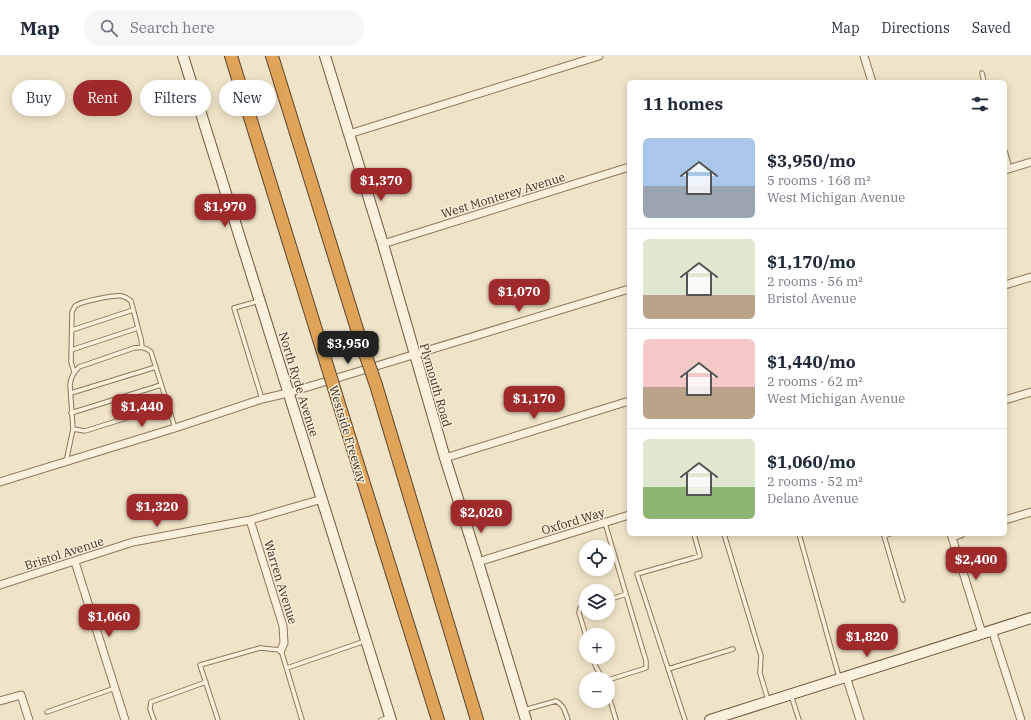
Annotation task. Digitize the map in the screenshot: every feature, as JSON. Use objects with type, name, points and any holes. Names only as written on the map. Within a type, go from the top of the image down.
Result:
[{"type":"highway","name":"Westside Freeway","points":[[231,56],[438,720]]},
{"type":"highway","points":[[272,56],[376,385],[477,720]]},
{"type":"street","name":"North Ryde Avenue","points":[[183,56],[366,641],[387,719]]},
{"type":"street","name":"Plymouth Road","points":[[325,56],[383,244],[445,458],[524,715]]},
{"type":"street","points":[[349,134],[599,56]]},
{"type":"street","points":[[864,56],[871,80]]},
{"type":"street","points":[[1008,169],[1031,162]]},
{"type":"street","name":"West Monterey Avenue","points":[[383,244],[627,168]]},
{"type":"street","points":[[1007,284],[1031,277]]},
{"type":"street","points":[[0,482],[175,428],[262,399],[288,393],[627,290]]},
{"type":"street","points":[[1007,399],[1031,392]]},
{"type":"street","points":[[445,458],[627,402]]},
{"type":"street","name":"Bristol Avenue","points":[[0,585],[133,542],[250,520],[322,499]]},
{"type":"street","points":[[1007,519],[1031,512]]},
{"type":"street","name":"Oxford Way","points":[[478,562],[627,516]]},
{"type":"street","name":"Warren Avenue","points":[[250,520],[283,626],[284,643],[281,650]]},
{"type":"street","points":[[951,536],[982,634]]},
{"type":"street","points":[[75,562],[125,720]]},
{"type":"street","points":[[710,720],[1031,618]]},
{"type":"street","points":[[992,630],[1021,720]]},
{"type":"street","points":[[843,677],[860,720]]},
{"type":"street","points":[[0,701],[21,695],[29,720]]},
{"type":"lane","points":[[982,73],[984,80]]},
{"type":"lane","points":[[74,372],[71,362],[72,312],[74,307],[79,304],[106,297],[122,296],[127,298],[131,301],[142,347]]},
{"type":"lane","points":[[259,301],[234,308],[262,399]]},
{"type":"lane","points":[[72,330],[133,310]]},
{"type":"lane","points":[[72,350],[138,328]]},
{"type":"lane","points":[[66,462],[73,429],[71,378],[74,372],[78,368],[92,362],[134,348],[142,347],[151,352],[175,428]]},
{"type":"lane","points":[[71,393],[156,367]]},
{"type":"lane","points":[[72,413],[161,385]]},
{"type":"lane","points":[[73,429],[85,431],[168,405]]},
{"type":"lane","points":[[606,523],[646,661],[646,668],[615,678]]},
{"type":"lane","points":[[685,720],[637,574],[700,556],[695,536]]},
{"type":"lane","points":[[725,536],[761,656],[760,673],[768,701]]},
{"type":"lane","points":[[800,536],[843,677]]},
{"type":"lane","points":[[884,536],[903,600]]},
{"type":"lane","points":[[615,598],[626,594]]},
{"type":"lane","points":[[287,668],[366,641]]},
{"type":"lane","points":[[218,720],[200,665],[260,648],[281,650],[302,720]]},
{"type":"lane","points":[[668,669],[733,649]]},
{"type":"lane","points":[[154,720],[150,709],[151,702],[206,682]]},
{"type":"lane","points":[[47,712],[115,688]]},
{"type":"lane","points":[[790,694],[799,720]]},
{"type":"lane","points":[[524,715],[556,701],[564,707],[568,720]]},
{"type":"lane","points":[[612,708],[616,720]]}]
